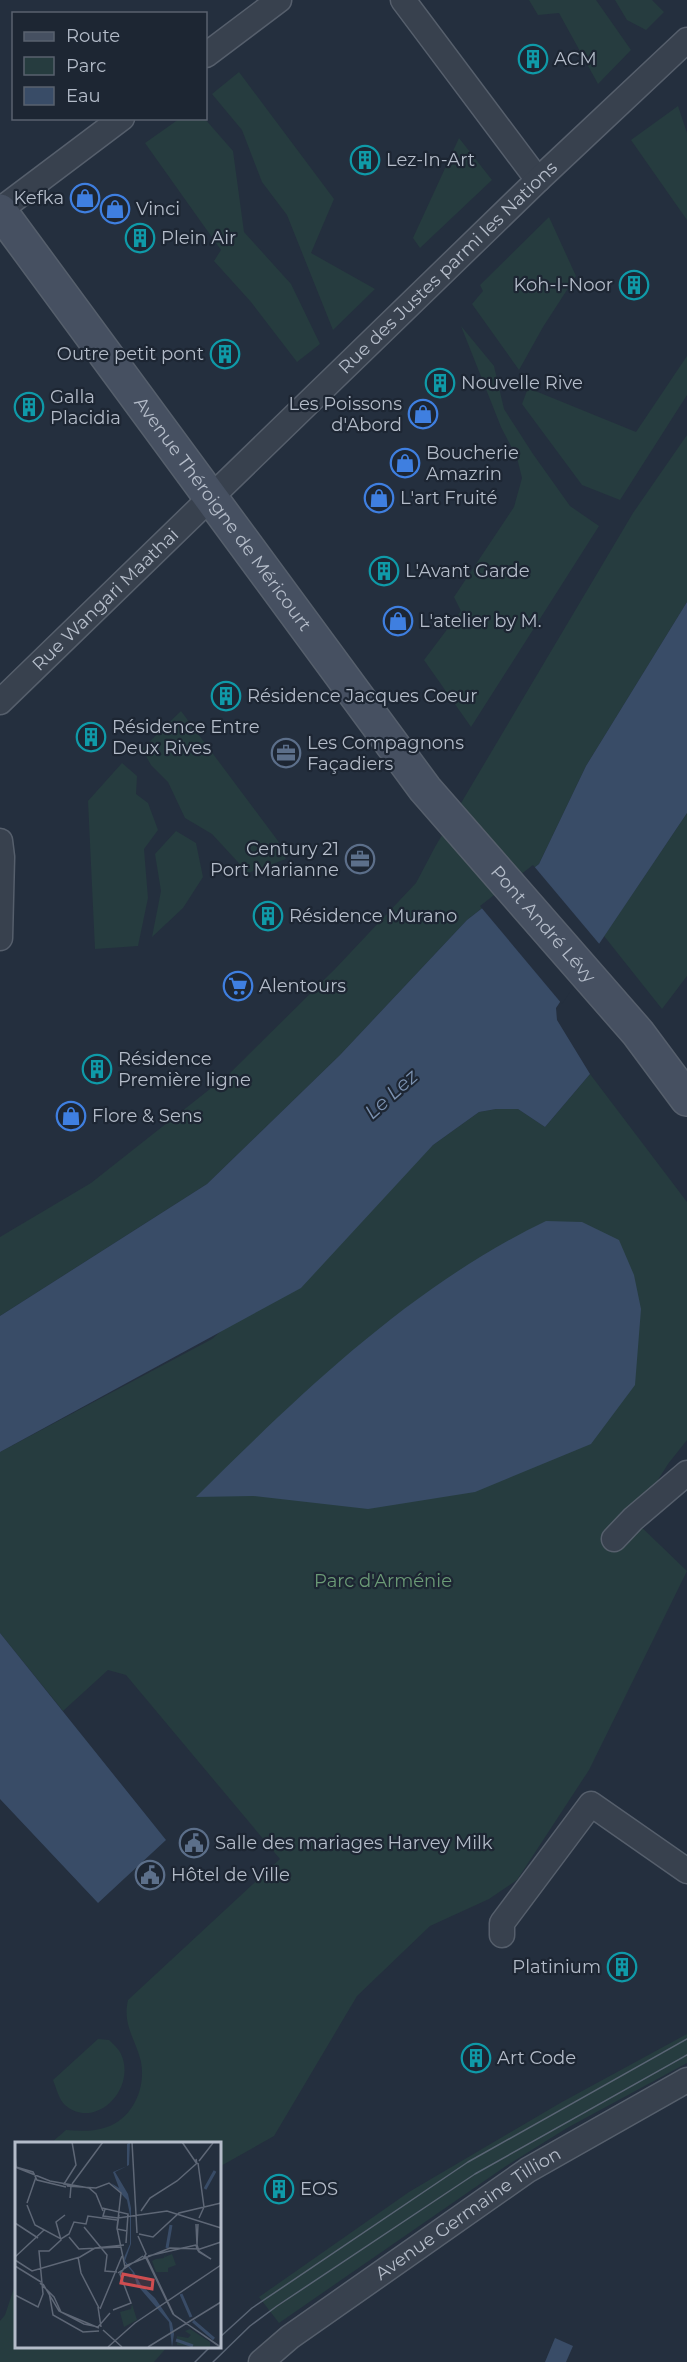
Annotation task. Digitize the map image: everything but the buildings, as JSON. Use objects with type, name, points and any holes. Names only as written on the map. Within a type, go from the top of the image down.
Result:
[{"type":"street","points":[[207,54],[279,0]]},
{"type":"street","points":[[403,0],[538,180]]},
{"type":"street","name":"Rue des Justes parmi les Nations","points":[[211,498],[538,180],[687,40]]},
{"type":"street","points":[[0,211],[119,120]]},
{"type":"street","name":"Avenue Théroigne de Méricourt","points":[[0,211],[418,779],[448,815]]},
{"type":"street","name":"Rue Wangari Maathai","points":[[0,702],[211,498]]},
{"type":"street","name":"Pont André Lévy","points":[[448,815],[638,1033],[687,1099]]},
{"type":"street","points":[[0,841],[2,857],[0,938]]},
{"type":"street","points":[[614,1539],[633,1519],[687,1473]]},
{"type":"street","points":[[502,1935],[502,1923],[591,1804],[687,1871]]},
{"type":"street","name":"Avenue Germaine Tillion","points":[[261,2362],[290,2337],[528,2170],[687,2080]]},
{"type":"green space","points":[[529,0],[596,0],[631,50],[598,84],[559,13],[538,15]]},
{"type":"green space","points":[[615,0],[652,0],[664,12],[646,30],[627,20]]},
{"type":"green space","points":[[239,72],[334,199],[311,253],[375,289],[333,330],[287,215],[262,182],[242,130],[212,94]]},
{"type":"green space","points":[[678,106],[687,133],[687,220],[631,140]]},
{"type":"green space","points":[[178,120],[206,120],[233,151],[244,232],[291,284],[320,344],[297,362],[251,302],[214,261],[221,250],[145,143]]},
{"type":"green space","points":[[459,138],[492,180],[420,248],[413,238]]},
{"type":"green space","points":[[549,217],[576,276],[519,370],[472,304],[483,291],[480,285]]},
{"type":"green space","points":[[461,326],[494,366],[504,409],[533,454],[570,506],[599,526],[471,727],[424,660],[461,611],[454,597],[514,507],[522,478],[517,458],[501,427]]},
{"type":"green space","points":[[687,356],[687,395],[620,500],[582,485],[522,404],[528,388],[636,432]]},
{"type":"green space","points":[[687,435],[687,602],[586,766],[539,864],[467,920],[340,1055],[207,1184],[0,1316],[0,1237],[91,1183],[229,1074],[335,969],[416,883],[435,847],[633,513]]},
{"type":"green space","points":[[181,711],[278,841],[286,859],[248,873],[212,834],[185,818],[168,782],[151,765],[142,749]]},
{"type":"green space","points":[[122,763],[137,776],[136,794],[148,803],[158,830],[144,849],[148,898],[138,946],[95,949],[88,801]]},
{"type":"green space","points":[[687,813],[687,976],[662,1009],[604,936]]},
{"type":"green space","points":[[176,831],[196,843],[203,877],[183,908],[152,937],[161,891],[155,854]]},
{"type":"green space","name":"Parc d'Arménie","points":[[590,1074],[687,1202],[687,1440],[668,1464],[633,1519],[687,1571],[589,1770],[517,1880],[489,1899],[430,1926],[357,1996],[274,2136],[220,2166],[220,2142],[52,2142],[66,2130],[81,2131],[107,2127],[124,2117],[131,2109],[139,2092],[142,2072],[139,2054],[128,2025],[128,2000],[280,1859],[126,1675],[108,1670],[63,1711],[0,1633],[0,1452],[212,1339],[433,1145],[479,1112],[518,1109],[545,1127]]},
{"type":"green space","points":[[687,2034],[687,2063],[567,2128],[506,2166],[279,2323],[259,2297],[409,2192],[562,2102]]},
{"type":"green space","points":[[98,2039],[109,2040],[120,2052],[124,2067],[123,2080],[118,2092],[100,2110],[89,2113],[77,2112],[63,2103],[53,2080]]},
{"type":"green space","points":[[15,2285],[15,2347],[167,2347],[154,2362],[0,2362],[0,2321],[5,2315]]},
{"type":"water","name":"Le Lez","points":[[687,602],[687,813],[556,1008],[557,1020],[590,1074],[545,1127],[518,1109],[479,1112],[433,1145],[301,1288],[0,1452],[0,1316],[207,1184],[340,1055],[467,920],[539,864],[586,766]]},
{"type":"water","points":[[546,1221],[582,1222],[619,1240],[634,1275],[641,1309],[635,1385],[591,1444],[475,1492],[368,1509],[253,1496],[196,1497],[317,1381],[404,1309],[497,1247]]},
{"type":"water","points":[[0,1633],[166,1840],[98,1903],[0,1799]]},
{"type":"water","points":[[555,2338],[573,2346],[566,2362],[545,2362]]},
{"type":"pier","points":[[533,865],[601,946],[562,1004],[480,906]]},
{"type":"tram line","points":[[220,2337],[252,2308],[468,2162],[687,2039]]},
{"type":"tram line","points":[[213,2362],[250,2326],[277,2306],[475,2174],[687,2055]]},
{"type":"tram line","points":[[195,2362],[210,2347]]},
{"type":"place","name":"ACM","points":[[533,59]]},
{"type":"place","name":"Lez-In-Art","points":[[365,160]]},
{"type":"place","name":"Kefka","points":[[85,198]]},
{"type":"place","name":"Vinci","points":[[115,209]]},
{"type":"place","name":"Plein Air","points":[[140,238]]},
{"type":"place","name":"Koh-I-Noor","points":[[634,285]]},
{"type":"place","name":"Outre petit pont","points":[[225,354]]},
{"type":"place","name":"Nouvelle Rive","points":[[440,383]]},
{"type":"place","name":"Galla Placidia","points":[[29,407]]},
{"type":"place","name":"Les Poissons d'Abord","points":[[423,414]]},
{"type":"place","name":"Boucherie Amazrin","points":[[405,463]]},
{"type":"place","name":"L'art Fruité","points":[[379,498]]},
{"type":"place","name":"L'Avant Garde","points":[[384,571]]},
{"type":"place","name":"L'atelier by M.","points":[[398,621]]},
{"type":"place","name":"Résidence Jacques Coeur","points":[[226,696]]},
{"type":"place","name":"Résidence Entre Deux Rives","points":[[91,737]]},
{"type":"place","name":"Les Compagnons Façadiers","points":[[286,753]]},
{"type":"place","name":"Century 21 Port Marianne","points":[[360,859]]},
{"type":"place","name":"Résidence Murano","points":[[268,916]]},
{"type":"place","name":"Alentours","points":[[238,986]]},
{"type":"place","name":"Résidence Première ligne","points":[[97,1069]]},
{"type":"place","name":"Flore & Sens","points":[[71,1116]]},
{"type":"place","name":"Salle des mariages Harvey Milk","points":[[194,1843]]},
{"type":"place","name":"Hôtel de Ville","points":[[150,1875]]},
{"type":"place","name":"Platinium","points":[[622,1967]]},
{"type":"place","name":"Art Code","points":[[476,2058]]},
{"type":"place","name":"EOS","points":[[279,2189]]}]
